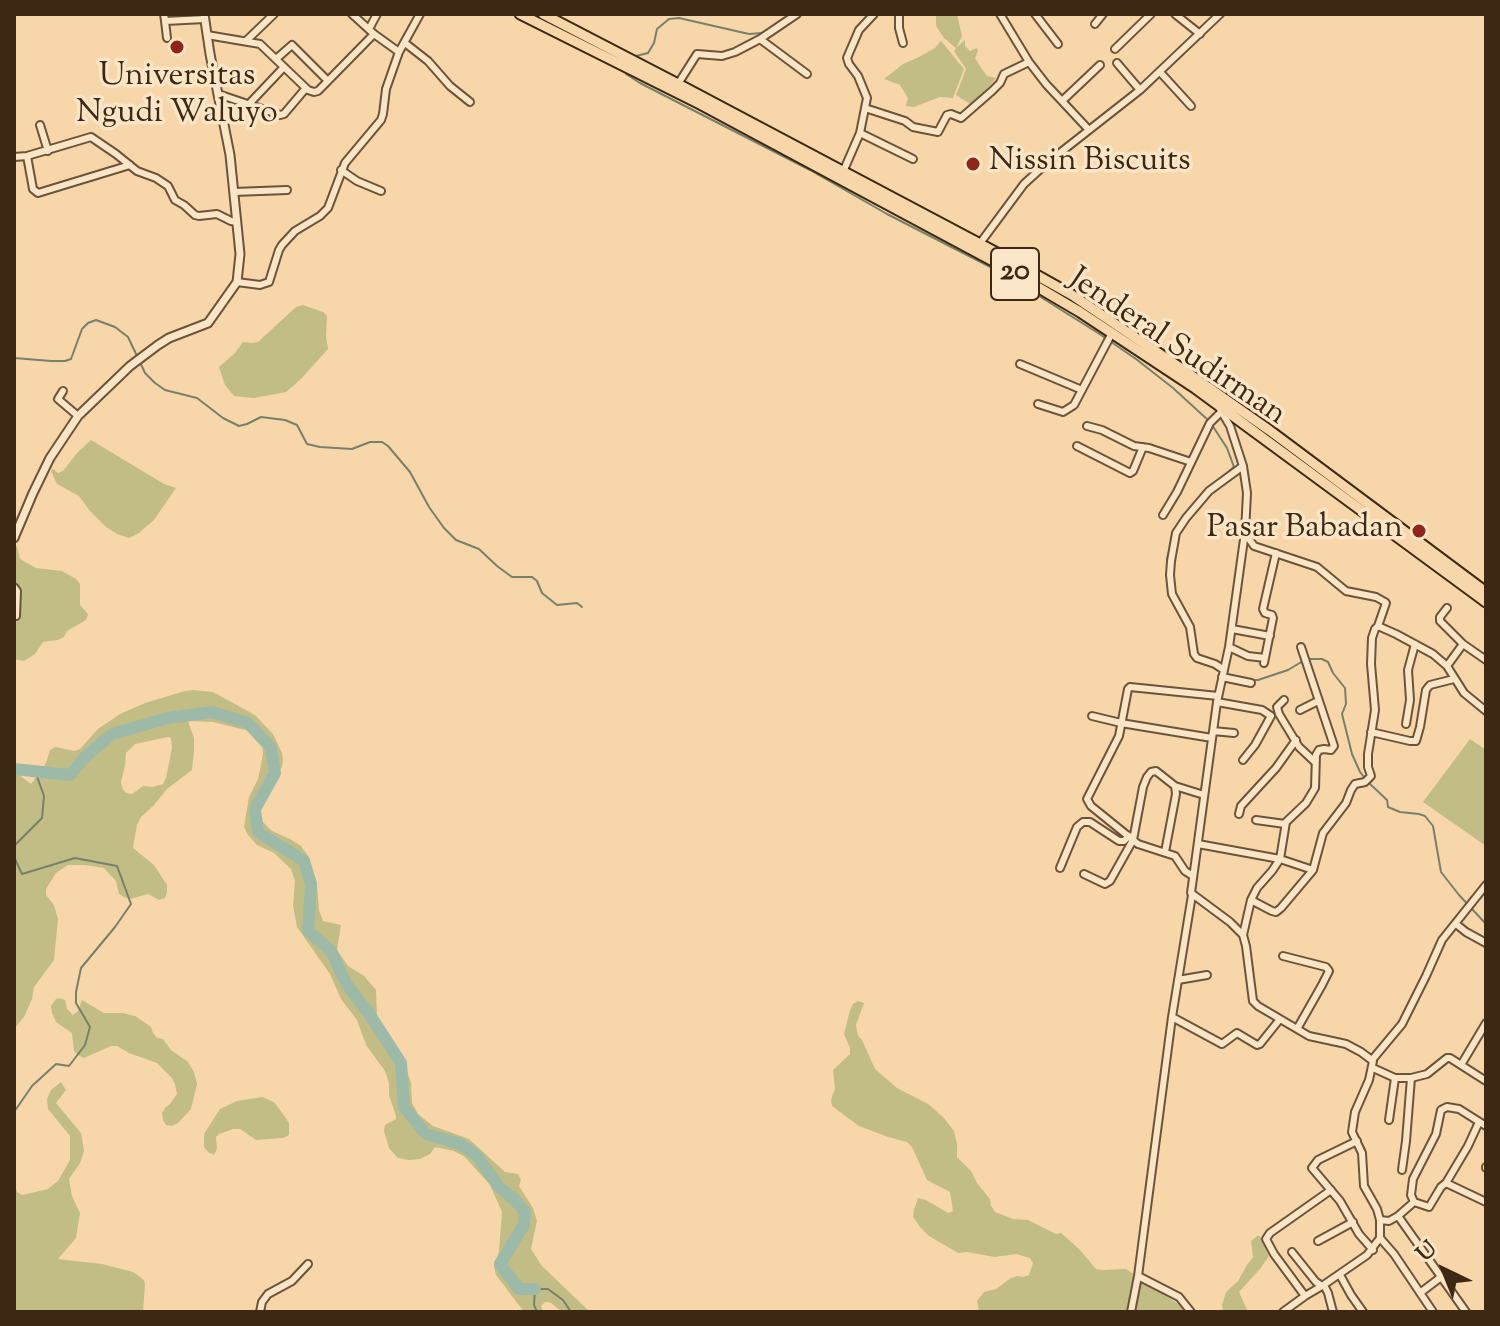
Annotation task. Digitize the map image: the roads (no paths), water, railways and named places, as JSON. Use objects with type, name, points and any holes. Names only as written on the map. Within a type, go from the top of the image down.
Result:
[{"type":"highway","name":"Jenderal Sudirman","points":[[520,14],[663,81],[678,84],[977,248],[1112,333],[1486,602]]},
{"type":"highway","name":"Jenderal Sudirman","points":[[543,14],[977,248],[1072,295],[1185,371],[1484,585]]},
{"type":"street","points":[[247,40],[274,14]]},
{"type":"street","points":[[352,14],[399,52]]},
{"type":"street","points":[[207,35],[260,44],[314,92],[328,81],[372,31],[377,14]]},
{"type":"street","points":[[237,282],[260,285],[269,282],[282,245],[295,231],[328,208],[341,170],[381,120],[386,89],[399,52],[420,14]]},
{"type":"street","points":[[678,84],[697,54],[728,55],[760,39],[797,14]]},
{"type":"street","points":[[843,172],[860,133],[866,93],[847,58],[859,30],[874,14]]},
{"type":"street","points":[[899,14],[903,43]]},
{"type":"street","points":[[1000,14],[1029,62],[1089,130]]},
{"type":"street","points":[[1035,14],[1058,44]]},
{"type":"street","points":[[1095,24],[1103,14]]},
{"type":"street","points":[[1115,49],[1151,14]]},
{"type":"street","points":[[1175,14],[1200,34]]},
{"type":"street","points":[[977,248],[1024,184],[1140,90],[1220,14]]},
{"type":"street","points":[[14,538],[50,458],[78,416],[130,366],[158,345],[208,323],[237,282],[240,265],[230,155],[204,16],[164,18],[167,38]]},
{"type":"street","points":[[760,39],[807,74]]},
{"type":"street","points":[[405,43],[470,102]]},
{"type":"street","points":[[276,59],[292,45],[328,81]]},
{"type":"street","points":[[865,108],[905,121],[913,127],[936,132],[947,115],[961,118],[1000,83],[1004,74],[1029,62]]},
{"type":"street","points":[[1117,63],[1140,90]]},
{"type":"street","points":[[1062,101],[1100,65]]},
{"type":"street","points":[[249,104],[284,67]]},
{"type":"street","points":[[1160,72],[1191,106]]},
{"type":"street","points":[[218,94],[282,115],[306,88]]},
{"type":"street","points":[[40,125],[48,151]]},
{"type":"street","points":[[860,133],[913,159]]},
{"type":"street","points":[[14,157],[48,151],[91,137],[137,171],[168,186],[175,200],[195,215],[217,214],[237,222]]},
{"type":"street","points":[[27,156],[33,189],[38,193],[130,165]]},
{"type":"street","points":[[341,170],[381,191]]},
{"type":"street","points":[[234,192],[287,190]]},
{"type":"street","points":[[1038,404],[1057,411],[1067,411],[1074,405],[1112,333]]},
{"type":"street","points":[[1020,364],[1082,390]]},
{"type":"street","points":[[63,391],[58,399],[78,416]]},
{"type":"street","points":[[1163,515],[1218,407]]},
{"type":"street","points":[[1131,1312],[1192,895],[1217,699],[1229,647],[1245,532],[1247,493],[1243,466],[1230,426],[1218,407]]},
{"type":"street","points":[[1087,426],[1134,446],[1191,462]]},
{"type":"street","points":[[1077,446],[1130,473],[1143,447]]},
{"type":"street","points":[[1243,466],[1209,491],[1176,533],[1171,561],[1172,594],[1190,627],[1197,658],[1215,664],[1223,674],[1251,683]]},
{"type":"street","points":[[1245,532],[1254,546],[1317,567],[1346,591],[1376,597],[1386,603],[1372,638],[1371,672],[1375,704],[1368,754],[1371,776],[1355,784],[1342,809],[1323,833],[1313,870],[1281,908],[1276,912],[1251,900]]},
{"type":"street","points":[[1229,647],[1264,661],[1273,616],[1263,609],[1276,553]]},
{"type":"street","points":[[14,587],[17,591],[16,616]]},
{"type":"street","points":[[1447,608],[1440,621],[1463,644],[1486,660]]},
{"type":"street","points":[[1378,626],[1433,654],[1447,666],[1468,697],[1486,711]]},
{"type":"street","points":[[1232,629],[1270,636]]},
{"type":"street","points":[[1406,724],[1410,700],[1408,670],[1415,644]]},
{"type":"street","points":[[1447,666],[1463,644]]},
{"type":"street","points":[[1301,647],[1334,746],[1331,750],[1319,750],[1315,762],[1315,788],[1306,803],[1285,824],[1280,859],[1251,900],[1243,935],[1253,1001],[1314,1038],[1346,1044],[1372,1060]]},
{"type":"street","points":[[1371,732],[1416,741],[1426,690],[1430,685],[1454,679]]},
{"type":"street","points":[[1193,876],[1185,871],[1175,856],[1138,844],[1091,806],[1087,799],[1119,736],[1128,689],[1217,699],[1262,710],[1271,716],[1243,760]]},
{"type":"street","points":[[1284,700],[1278,705],[1278,710],[1299,747],[1315,762]]},
{"type":"street","points":[[1300,710],[1318,701]]},
{"type":"street","points":[[1092,716],[1121,723],[1213,734],[1234,733]]},
{"type":"street","points":[[1239,814],[1241,806],[1276,768],[1296,740]]},
{"type":"street","points":[[1084,874],[1107,883],[1131,838],[1149,774],[1156,771],[1175,786],[1204,795]]},
{"type":"street","points":[[1165,852],[1175,786]]},
{"type":"street","points":[[1256,820],[1285,824]]},
{"type":"street","points":[[1060,868],[1077,827],[1083,822],[1090,822],[1119,841],[1131,838]]},
{"type":"street","points":[[1198,844],[1280,859],[1313,870]]},
{"type":"street","points":[[1283,1312],[1373,1250],[1380,1238],[1380,1220],[1364,1186],[1362,1153],[1352,1132],[1355,1112],[1373,1068],[1372,1060],[1402,1024],[1438,946],[1486,885]]},
{"type":"street","points":[[1192,895],[1243,935]]},
{"type":"street","points":[[1456,924],[1486,943]]},
{"type":"street","points":[[1283,956],[1326,967],[1329,971],[1297,1029]]},
{"type":"street","points":[[1178,980],[1207,975]]},
{"type":"street","points":[[1172,1017],[1222,1044],[1237,1033],[1257,1045],[1280,1019]]},
{"type":"street","points":[[1461,1065],[1486,1023]]},
{"type":"street","points":[[1373,1068],[1395,1078],[1411,1078],[1427,1074],[1447,1058],[1486,1081]]},
{"type":"street","points":[[1389,1120],[1395,1078]]},
{"type":"street","points":[[1402,1170],[1411,1078]]},
{"type":"street","points":[[1447,1107],[1459,1109],[1483,1124],[1446,1183],[1429,1207],[1414,1202],[1411,1195],[1413,1179],[1436,1134],[1441,1110],[1447,1107]]},
{"type":"street","points":[[1357,1141],[1314,1164],[1313,1171],[1331,1190],[1373,1250]]},
{"type":"street","points":[[1446,1183],[1486,1202]]},
{"type":"street","points":[[1305,1296],[1266,1239],[1331,1190]]},
{"type":"street","points":[[1380,1220],[1389,1221],[1414,1202]]},
{"type":"street","points":[[1398,1216],[1466,1312]]},
{"type":"street","points":[[1318,1241],[1353,1222]]},
{"type":"street","points":[[1380,1238],[1433,1312]]},
{"type":"street","points":[[1292,1252],[1316,1282],[1325,1287],[1333,1312]]},
{"type":"street","points":[[260,1312],[268,1294],[292,1281],[308,1264]]},
{"type":"street","points":[[1340,1275],[1363,1312]]},
{"type":"street","points":[[1138,1276],[1179,1297],[1191,1312]]},
{"type":"street","points":[[1420,1293],[1441,1277]]},
{"type":"waterway","points":[[636,56],[648,53],[657,29],[669,19],[679,18],[749,34],[763,33],[790,14]]},
{"type":"waterway","points":[[627,72],[640,83],[1004,274],[1136,359],[1208,420]]},
{"type":"waterway","points":[[14,358],[71,359],[82,329],[96,320],[115,327],[128,337],[137,356]]},
{"type":"waterway","points":[[140,362],[145,373],[165,390],[197,398],[239,426],[261,417],[285,420],[297,425],[307,444],[320,447],[352,449],[370,442],[382,442],[410,472],[429,507],[456,540],[479,549],[512,577],[532,577],[542,593],[557,605],[577,603],[582,607]]},
{"type":"waterway","points":[[1212,425],[1227,448],[1234,467],[1221,478]]},
{"type":"waterway","points":[[1168,567],[1167,559],[1175,531]]},
{"type":"waterway","points":[[1309,659],[1328,662],[1345,688],[1346,704],[1342,714],[1352,754],[1364,777]]},
{"type":"waterway","points":[[1250,680],[1288,670],[1303,661]]},
{"type":"waterway","points":[[14,769],[70,775],[85,757],[112,734],[168,718],[212,712],[248,723],[271,748],[275,773],[255,809],[258,832],[304,861],[311,884],[308,931],[331,951],[347,985],[401,1063],[404,1107],[426,1134],[460,1144],[476,1155],[499,1187],[525,1212],[524,1225],[500,1264],[519,1289],[535,1289]]},
{"type":"waterway","points":[[14,846],[42,818],[44,796],[35,771]]},
{"type":"waterway","points":[[1368,782],[1387,800],[1388,807],[1425,816],[1433,826],[1441,872],[1486,924]]},
{"type":"waterway","points":[[14,857],[22,874],[75,858],[117,866],[131,904],[81,968],[76,1003],[90,1027],[85,1045],[69,1066],[56,1064],[32,1086],[14,1112]]},
{"type":"waterway","points":[[537,1312],[535,1289],[548,1289],[563,1300],[571,1312]]},
{"type":"place","name":"Universitas Ngudi Waluyo","points":[[177,47]]},
{"type":"place","name":"Nissin Biscuits","points":[[973,164]]},
{"type":"place","name":"Pasar Babadan","points":[[1419,531]]}]
